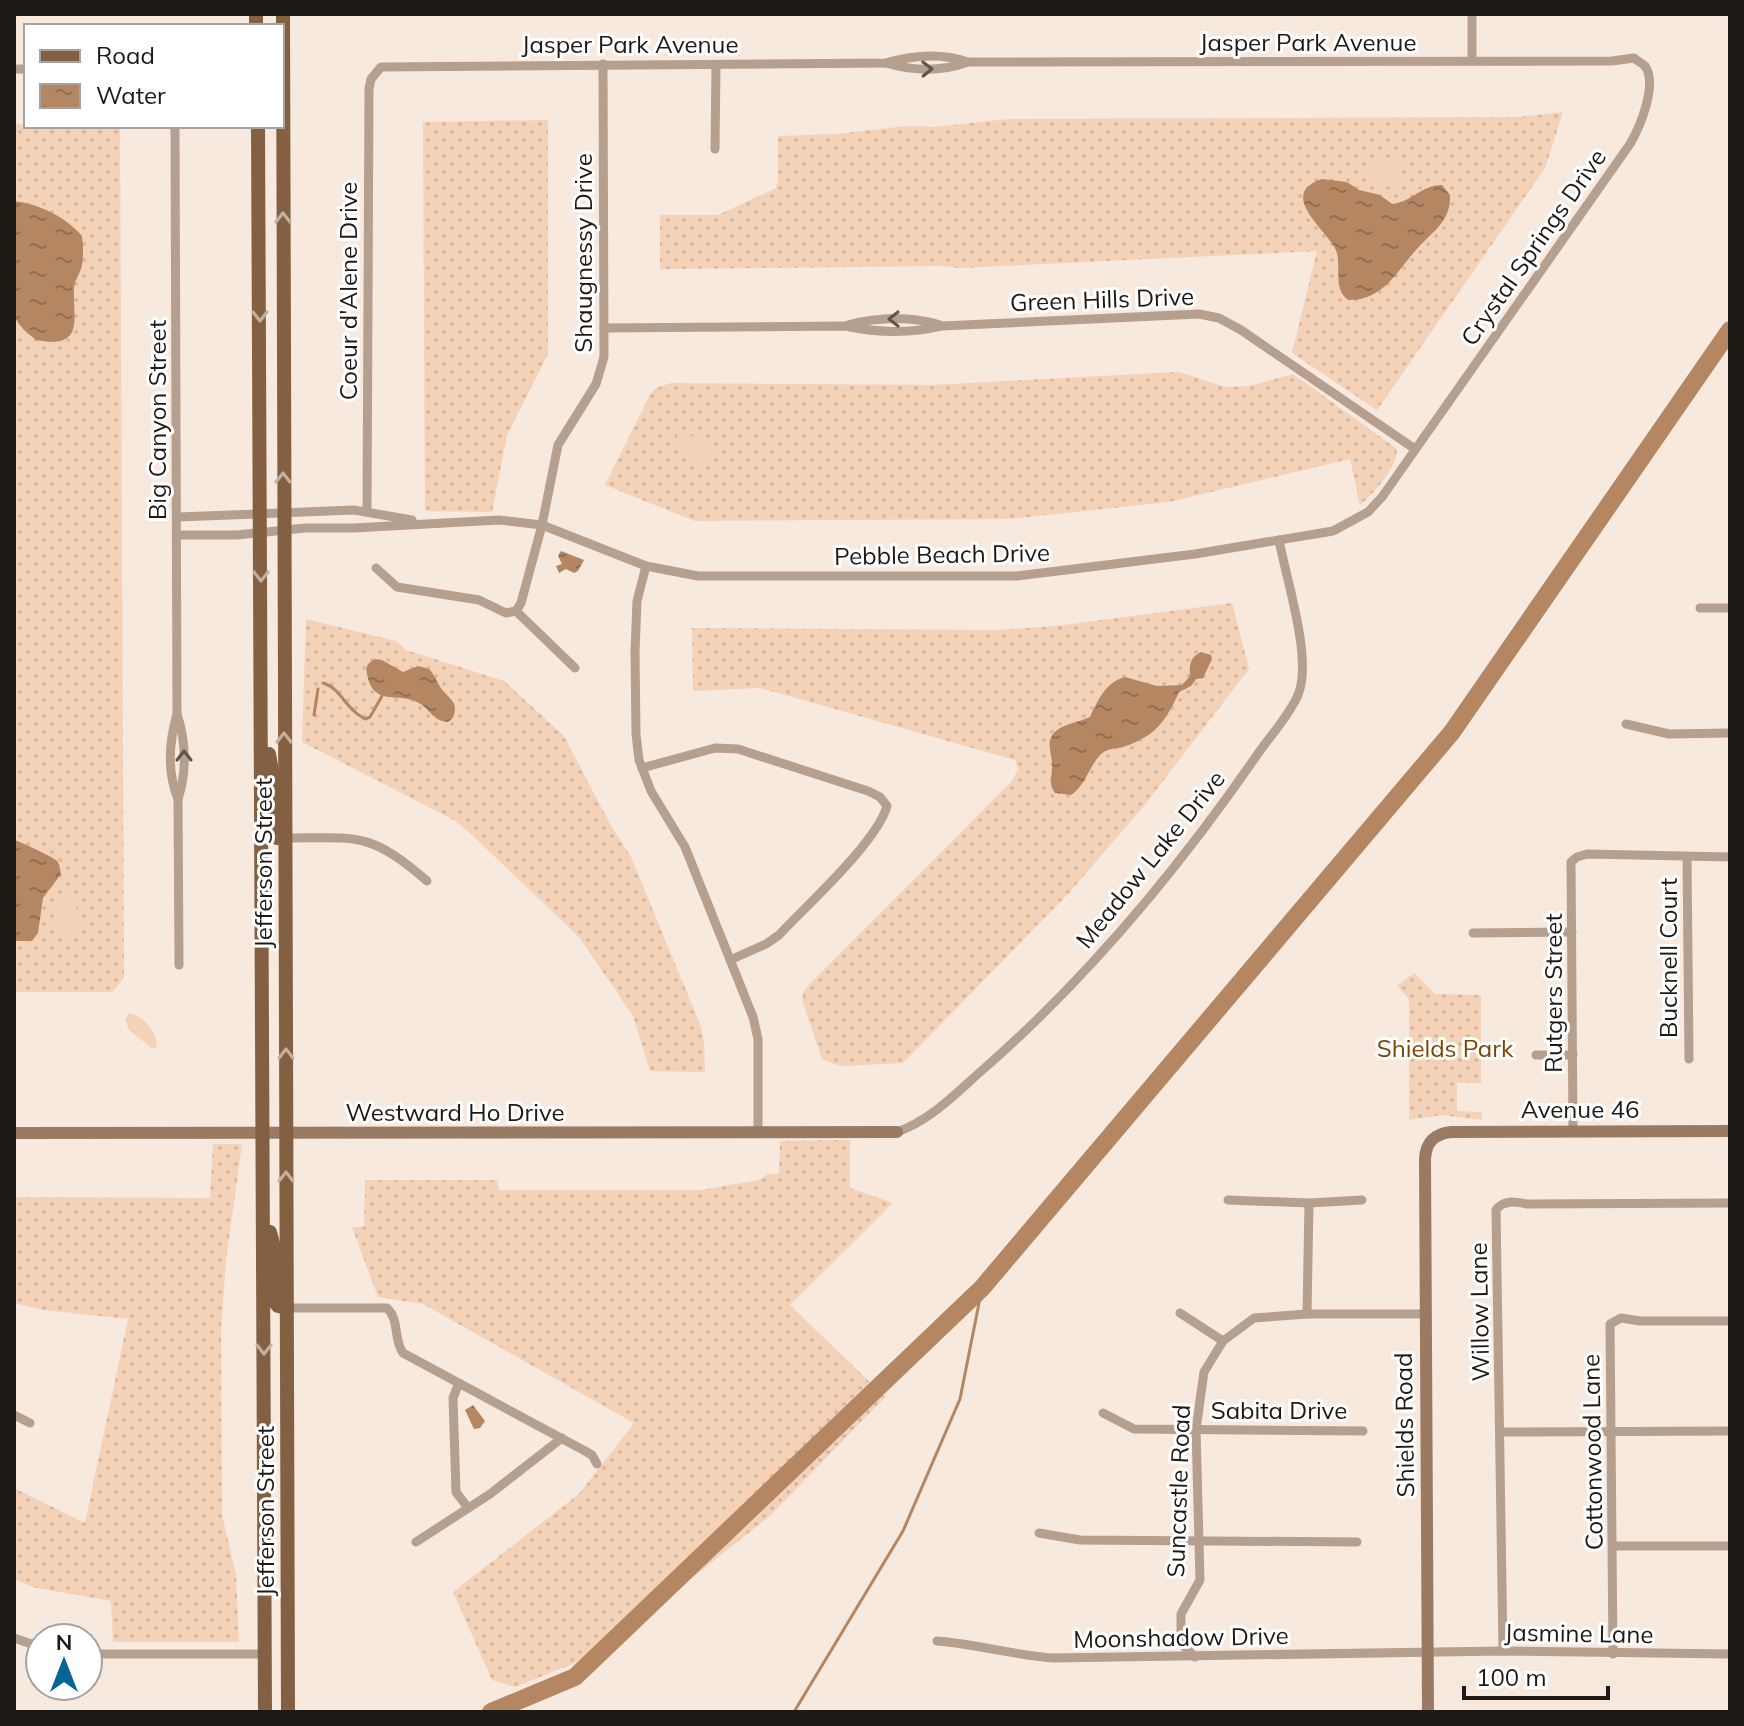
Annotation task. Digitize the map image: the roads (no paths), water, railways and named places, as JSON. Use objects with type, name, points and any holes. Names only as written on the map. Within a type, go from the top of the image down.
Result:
[{"type":"main road","name":"Jefferson Street","points":[[258,128],[265,1712]]},
{"type":"main road","name":"Jefferson Street","points":[[283,128],[288,1712]]},
{"type":"main road","points":[[262,714],[273,777],[274,833],[277,838],[285,838]]},
{"type":"main road","points":[[264,1208],[275,1251],[275,1302],[287,1308]]},
{"type":"street","points":[[1472,14],[1472,61]]},
{"type":"street","name":"Jasper Park Avenue","points":[[376,72],[391,64],[886,63],[907,69],[952,68],[968,62],[1612,61],[1634,58],[1645,67]]},
{"type":"street","name":"Shaugnessy Drive","points":[[516,611],[521,603],[542,525],[558,445],[601,370],[604,328],[603,64]]},
{"type":"street","points":[[715,149],[716,65]]},
{"type":"street","name":"Crystal Springs Drive","points":[[1422,439],[1630,144],[1641,125],[1646,103],[1649,82],[1645,67]]},
{"type":"street","name":"Coeur d'Alene Drive","points":[[367,512],[369,89],[376,72]]},
{"type":"street","name":"Big Canyon Street","points":[[175,128],[177,714],[184,735],[183,783],[178,799],[179,965]]},
{"type":"street","name":"Green Hills Drive","points":[[604,328],[845,326],[873,332],[919,331],[942,326],[1199,314],[1219,318],[1254,338],[1415,449]]},
{"type":"street","name":"Pebble Beach Drive","points":[[427,522],[499,520],[542,525],[646,566],[698,576],[1017,576],[1195,554],[1333,531],[1360,518],[1382,497],[1422,439]]},
{"type":"street","points":[[178,517],[367,512],[427,522]]},
{"type":"street","points":[[177,535],[427,522]]},
{"type":"street","name":"Meadow Lake Drive","points":[[897,1132],[917,1126],[1028,1031],[1090,965],[1166,877],[1232,792],[1288,711],[1299,693],[1301,656],[1279,540]]},
{"type":"street","points":[[646,566],[637,601],[635,652],[636,734],[642,768],[651,791],[685,847],[753,1017],[758,1039],[758,1133]]},
{"type":"street","points":[[376,568],[397,587],[479,600],[506,613],[516,611],[575,668]]},
{"type":"street","points":[[1700,608],[1730,608]]},
{"type":"street","points":[[1626,724],[1669,734],[1730,733]]},
{"type":"street","points":[[642,768],[715,748],[738,749],[868,791],[880,797],[887,806],[879,825],[779,935],[730,960]]},
{"type":"street","points":[[285,838],[362,838],[397,855],[427,881]]},
{"type":"street","name":"Rutgers Street","points":[[1573,1131],[1571,862],[1587,854],[1687,857]]},
{"type":"street","points":[[1687,857],[1730,857]]},
{"type":"street","name":"Bucknell Court","points":[[1687,857],[1689,1059]]},
{"type":"street","points":[[1473,933],[1572,932]]},
{"type":"street","points":[[1536,1055],[1573,1055]]},
{"type":"street","name":"Avenue 46","points":[[1431,1139],[1451,1132],[1730,1131]]},
{"type":"street","name":"Westward Ho Drive","points":[[14,1133],[897,1132]]},
{"type":"street","name":"Shields Road","points":[[1428,1712],[1425,1159],[1431,1139]]},
{"type":"street","points":[[1228,1200],[1309,1203],[1362,1200]]},
{"type":"street","name":"Willow Lane","points":[[1503,1651],[1498,1237],[1495,1217],[1499,1205],[1514,1202],[1730,1203]]},
{"type":"street","points":[[1307,1314],[1309,1203]]},
{"type":"street","points":[[287,1308],[387,1308],[395,1319],[398,1345],[403,1353],[592,1455],[597,1464]]},
{"type":"street","points":[[1180,1313],[1223,1341]]},
{"type":"street","name":"Suncastle Road","points":[[1195,1657],[1181,1643],[1181,1614],[1200,1580],[1196,1429],[1204,1372],[1223,1341],[1254,1318],[1307,1314],[1425,1314]]},
{"type":"street","name":"Cottonwood Lane","points":[[1613,1654],[1612,1431],[1608,1330],[1614,1320],[1621,1318],[1640,1321],[1730,1321]]},
{"type":"street","points":[[459,1383],[453,1398],[456,1492],[468,1508]]},
{"type":"street","name":"Sabita Drive","points":[[1103,1413],[1134,1429],[1363,1431]]},
{"type":"street","points":[[14,1415],[30,1423]]},
{"type":"street","points":[[1501,1432],[1730,1431]]},
{"type":"street","points":[[416,1542],[468,1508],[562,1438]]},
{"type":"street","points":[[1039,1533],[1080,1540],[1357,1542]]},
{"type":"street","points":[[1613,1546],[1730,1546]]},
{"type":"street","name":"Moonshadow Drive","points":[[937,1641],[970,1643],[1021,1656],[1053,1658],[1428,1652]]},
{"type":"street","name":"Jasmine Lane","points":[[1428,1652],[1730,1654]]},
{"type":"street","points":[[104,1654],[265,1654]]},
{"type":"water","points":[[1322,179],[1347,182],[1359,190],[1380,195],[1392,204],[1442,185],[1450,195],[1449,205],[1444,220],[1387,284],[1370,296],[1348,300],[1339,285],[1337,253],[1304,204],[1303,194],[1309,186]]},
{"type":"water","points":[[14,201],[51,212],[82,236],[82,265],[74,287],[75,319],[70,335],[63,340],[36,340],[14,317]]},
{"type":"water","points":[[561,551],[584,560],[578,571],[574,573],[566,569],[559,573],[556,566],[562,564],[558,556]]},
{"type":"water","points":[[1201,652],[1211,655],[1212,659],[1203,678],[1196,679],[1191,686],[1179,692],[1152,732],[1134,743],[1103,753],[1071,795],[1055,793],[1051,783],[1050,740],[1057,730],[1090,717],[1108,687],[1118,679],[1125,677],[1157,686],[1182,685],[1190,676],[1192,659]]},
{"type":"water","points":[[375,659],[403,672],[418,666],[429,669],[454,703],[453,718],[443,721],[417,702],[380,695],[370,684],[366,669]]},
{"type":"water","points":[[14,840],[55,859],[61,874],[43,898],[38,933],[32,941],[14,941]]},
{"type":"water","points":[[473,1405],[485,1421],[480,1428],[474,1429],[465,1410]]},
{"type":"waterway","points":[[491,1712],[575,1677],[982,1288],[1452,732],[1730,330]]},
{"type":"waterway","points":[[323,683],[334,689],[365,719],[370,717],[382,696]]},
{"type":"waterway","points":[[314,715],[318,689]]},
{"type":"waterway","points":[[794,1712],[903,1531],[960,1399],[982,1288]]},
{"type":"park label","name":"Shields Park","points":[[1445,1048]]}]
